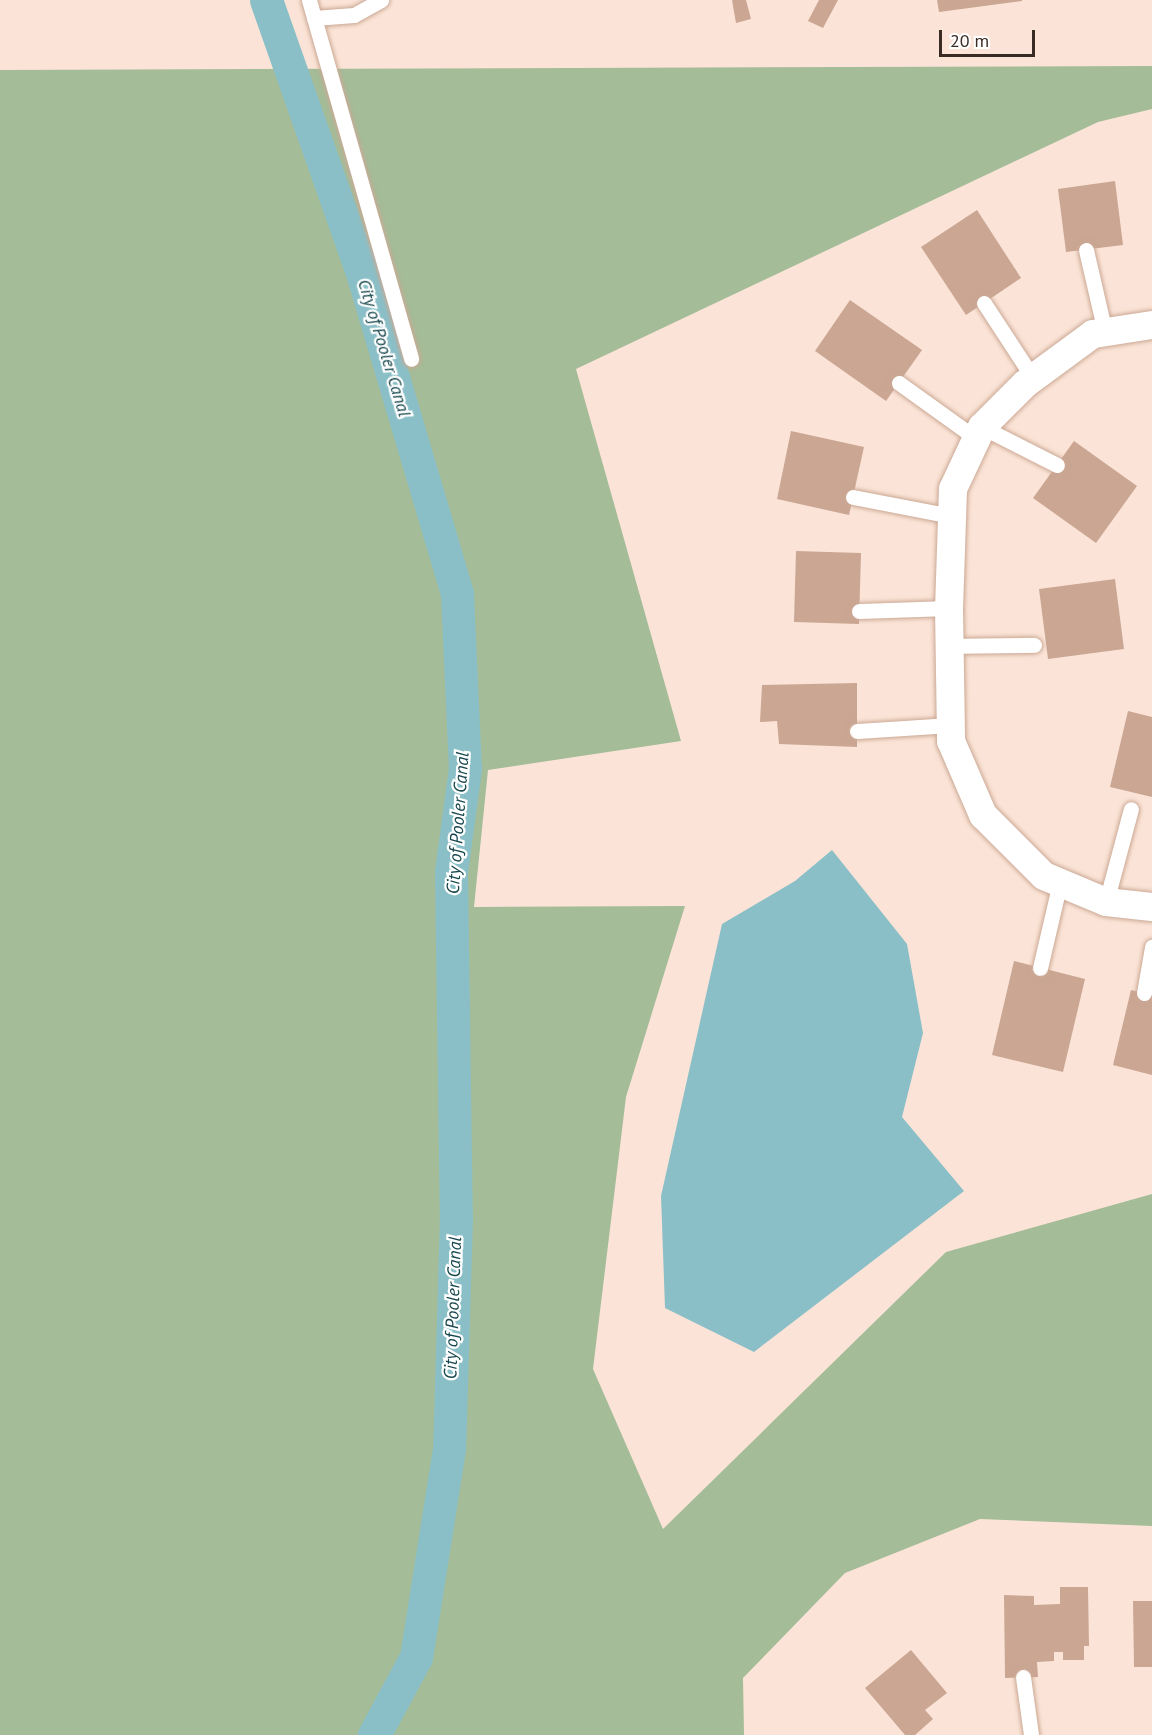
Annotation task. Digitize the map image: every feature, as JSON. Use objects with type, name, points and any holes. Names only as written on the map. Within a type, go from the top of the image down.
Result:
[{"type":"street","points":[[1152,325],[1093,334],[1033,378],[979,433],[953,489],[949,608],[951,741],[983,814],[1044,876],[1106,902],[1152,907]]},
{"type":"lane","points":[[309,0],[411,358]]},
{"type":"lane","points":[[314,18],[354,15],[381,0]]},
{"type":"lane","points":[[1086,250],[1105,332]]},
{"type":"lane","points":[[984,303],[1033,378]]},
{"type":"lane","points":[[899,383],[979,433],[1057,465]]},
{"type":"lane","points":[[853,497],[952,516]]},
{"type":"lane","points":[[860,611],[949,608]]},
{"type":"lane","points":[[950,646],[1034,645]]},
{"type":"lane","points":[[857,731],[951,725]]},
{"type":"lane","points":[[1106,902],[1131,809]]},
{"type":"lane","points":[[1040,968],[1060,882]]},
{"type":"lane","points":[[1144,993],[1152,947]]},
{"type":"lane","points":[[1023,1677],[1031,1735]]},
{"type":"green space","points":[[1152,66],[1152,109],[1098,122],[576,369],[681,741],[488,770],[474,907],[685,906],[626,1097],[593,1369],[663,1529],[946,1252],[1152,1194],[1152,1526],[980,1519],[845,1573],[743,1678],[744,1735],[0,1735],[0,70]]},
{"type":"water","points":[[832,850],[907,944],[923,1033],[902,1117],[964,1191],[754,1352],[665,1308],[661,1196],[722,924],[795,881]]},
{"type":"building","points":[[732,0],[746,0],[751,19],[736,23]]},
{"type":"building","points":[[819,0],[838,0],[823,28],[808,21]]},
{"type":"building","points":[[937,0],[1022,0],[1022,1],[939,12]]},
{"type":"building","points":[[1115,181],[1123,245],[1066,252],[1058,189]]},
{"type":"building","points":[[977,210],[1021,278],[966,315],[921,247]]},
{"type":"building","points":[[850,300],[922,350],[886,401],[815,351]]},
{"type":"building","points":[[791,431],[864,447],[849,515],[777,499]]},
{"type":"building","points":[[1074,441],[1137,486],[1096,543],[1033,498]]},
{"type":"building","points":[[796,551],[861,553],[859,624],[794,622]]},
{"type":"building","points":[[1115,579],[1124,649],[1048,659],[1039,589]]},
{"type":"building","points":[[857,683],[857,747],[779,744],[777,721],[760,722],[762,685]]},
{"type":"building","points":[[1128,711],[1152,717],[1152,797],[1110,787]]},
{"type":"building","points":[[1014,961],[1085,979],[1063,1072],[992,1055]]},
{"type":"building","points":[[1131,990],[1152,995],[1152,1075],[1113,1065]]},
{"type":"building","points":[[1060,1587],[1088,1587],[1089,1646],[1084,1646],[1084,1660],[1063,1660],[1063,1652],[1054,1652],[1054,1661],[1037,1662],[1038,1677],[1005,1678],[1004,1595],[1034,1596],[1034,1605],[1060,1604]]},
{"type":"building","points":[[1133,1601],[1152,1601],[1152,1667],[1134,1667]]},
{"type":"building","points":[[911,1650],[947,1693],[925,1710],[933,1719],[915,1735],[905,1735],[865,1688]]},
{"type":"waterway","name":"City of Pooler Canal","points":[[266,0],[363,276],[457,594],[465,768],[451,872],[456,1217],[449,1449],[416,1657],[374,1735]]}]
